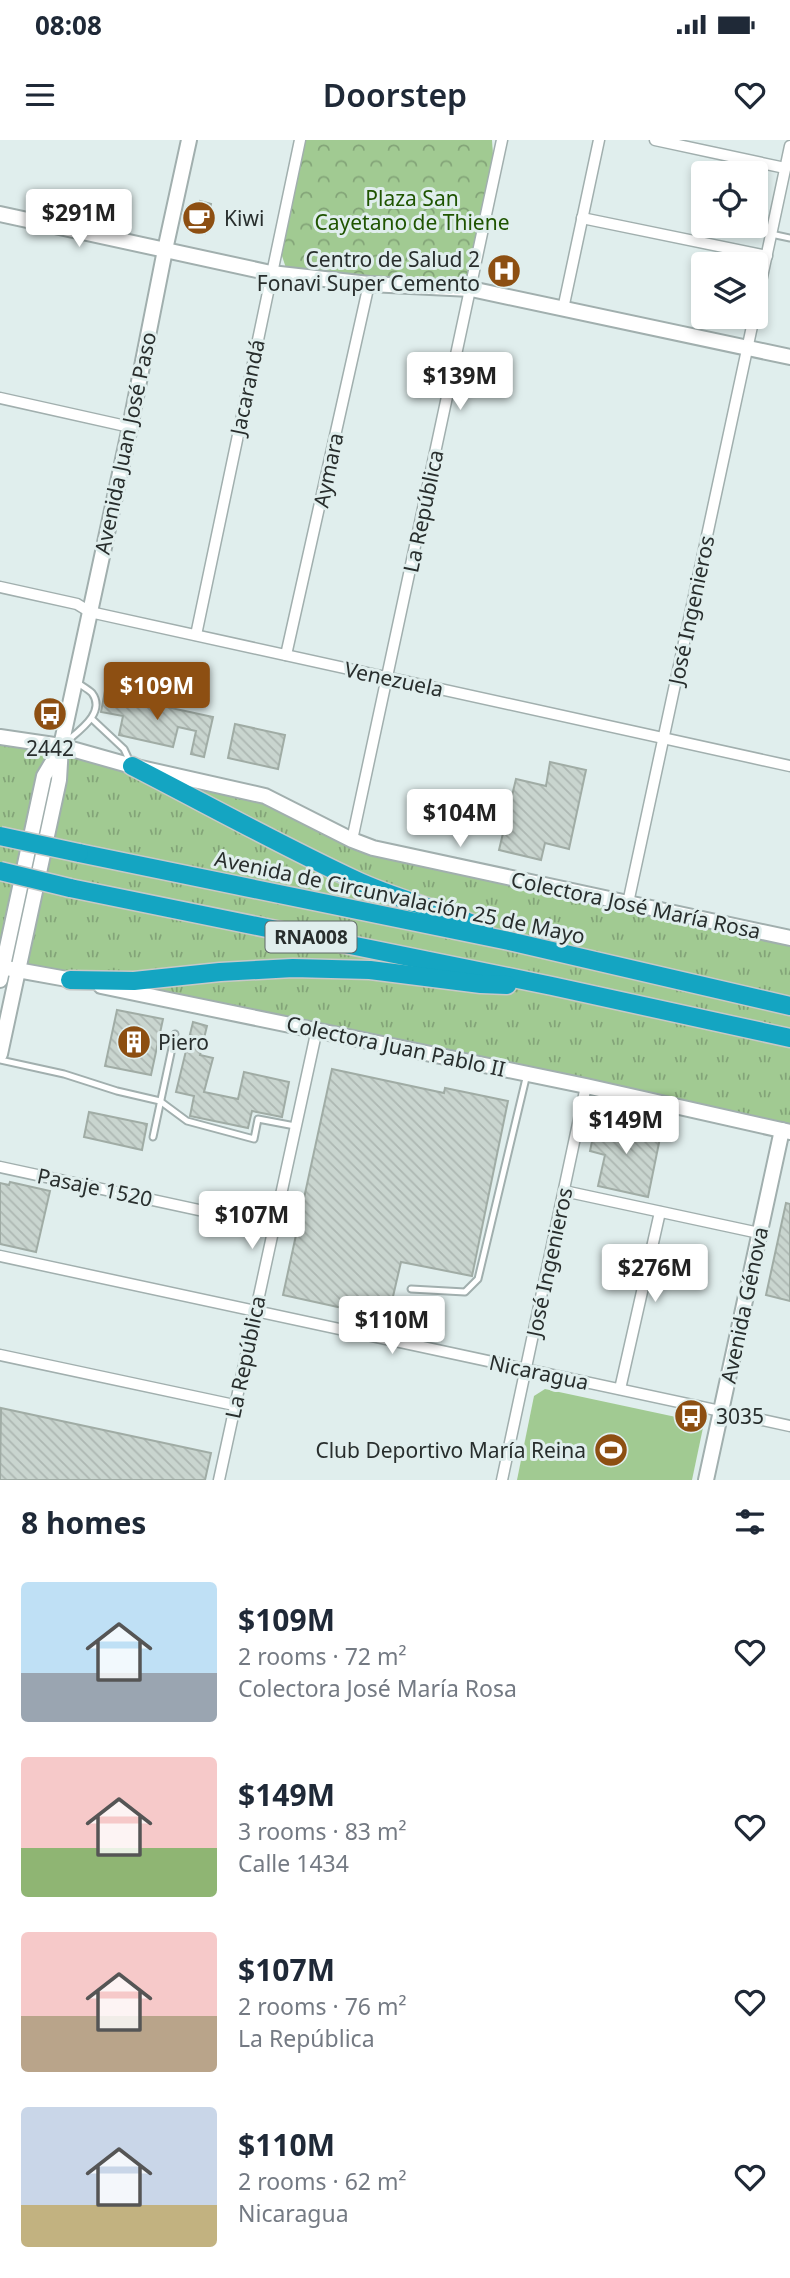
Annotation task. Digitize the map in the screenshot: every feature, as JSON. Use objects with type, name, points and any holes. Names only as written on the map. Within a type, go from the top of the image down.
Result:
[{"type":"highway","points":[[132,766],[356,880],[401,900],[454,915],[509,942]]},
{"type":"highway","name":"Avenida de Circunvalación 25 de Mayo","points":[[0,836],[509,942],[790,1006]]},
{"type":"highway","name":"RNA008","points":[[0,871],[70,888],[552,986],[790,1038]]},
{"type":"highway","points":[[71,980],[134,981],[293,968],[370,970],[481,984],[552,986]]},
{"type":"main road","name":"Avenida Juan José Paso","points":[[0,1054],[59,780],[61,747],[189,140]]},
{"type":"main road","points":[[0,214],[271,273],[369,284],[471,289],[790,357]]},
{"type":"main road","name":"Colectora José María Rosa","points":[[0,737],[61,747],[265,796],[373,848],[790,938]]},
{"type":"main road","name":"Avenida Juan José Paso","points":[[1,972],[44,776],[61,747]]},
{"type":"main road","name":"Colectora Juan Pablo II","points":[[1,972],[18,971],[71,980],[317,1029],[786,1131]]},
{"type":"main road","name":"Avenida Génova","points":[[706,1480],[759,1233],[786,1131]]},
{"type":"street","name":"Jacarandá","points":[[196,635],[300,140]]},
{"type":"street","name":"La República","points":[[352,840],[499,165],[502,140]]},
{"type":"street","points":[[563,309],[599,140]]},
{"type":"street","points":[[655,140],[785,168]]},
{"type":"street","points":[[767,252],[790,146]]},
{"type":"street","points":[[582,218],[747,252]]},
{"type":"street","name":"Aymara","points":[[286,655],[369,284]]},
{"type":"street","name":"José Ingenieros","points":[[628,904],[751,329]]},
{"type":"street","points":[[0,398],[130,427]]},
{"type":"street","name":"Venezuela","points":[[0,587],[77,604],[90,612],[790,766]]},
{"type":"street","name":"La República","points":[[219,1480],[317,1029]]},
{"type":"street","name":"José Ingenieros","points":[[502,1480],[586,1086]]},
{"type":"street","name":"Pasaje 1520","points":[[0,1167],[273,1226]]},
{"type":"street","points":[[564,1191],[759,1233]]},
{"type":"street","points":[[620,1389],[660,1212]]},
{"type":"street","name":"Nicaragua","points":[[0,1256],[790,1426]]},
{"type":"street","points":[[0,1355],[234,1405]]},
{"type":"lane","points":[[771,234],[790,237]]},
{"type":"lane","points":[[61,747],[92,719],[96,704],[92,694],[75,681]]},
{"type":"lane","points":[[92,719],[124,749],[132,766]]},
{"type":"lane","points":[[153,1137],[175,1034]]},
{"type":"lane","points":[[0,1060],[64,1074],[160,1101],[187,1121],[254,1139],[258,1119],[295,1126]]},
{"type":"lane","points":[[411,1289],[465,1292],[478,1279],[527,1073]]},
{"type":"green space","name":"Plaza San Cayetano de Thiene","points":[[304,140],[492,140],[494,170],[469,277],[463,284],[371,278],[286,268],[280,250]]},
{"type":"green space","points":[[0,737],[265,796],[352,840],[790,938],[790,1132],[0,967]]},
{"type":"green space","name":"Club Deportivo María Reina","points":[[545,1389],[704,1423],[692,1480],[517,1480],[534,1396]]},
{"type":"building","points":[[200,201],[211,204],[205,233],[194,230]]},
{"type":"building","points":[[105,691],[213,717],[204,757],[191,754],[196,731],[178,727],[173,747],[119,735],[123,716],[101,712]]},
{"type":"building","points":[[235,724],[285,735],[278,769],[228,758]]},
{"type":"building","points":[[550,762],[586,770],[569,849],[545,843],[541,860],[499,850],[516,779],[546,786]]},
{"type":"building","name":"Piero","points":[[117,1010],[163,1019],[151,1075],[105,1066]]},
{"type":"building","points":[[193,1022],[207,1026],[200,1055],[213,1058],[204,1092],[238,1099],[244,1072],[289,1082],[282,1117],[252,1111],[248,1128],[190,1116],[194,1096],[176,1092]]},
{"type":"building","points":[[332,1069],[444,1093],[445,1088],[508,1101],[472,1276],[401,1262],[388,1318],[283,1295]]},
{"type":"building","points":[[89,1112],[147,1124],[142,1150],[84,1137]]},
{"type":"building","points":[[597,1118],[661,1133],[648,1197],[598,1186],[605,1155],[590,1151]]},
{"type":"building","points":[[10,1182],[50,1191],[36,1252],[0,1244],[0,1183],[9,1185]]},
{"type":"building","points":[[786,1203],[790,1204],[790,1301],[766,1295]]},
{"type":"building","points":[[1,1408],[211,1453],[205,1480],[0,1480]]},
{"type":"place","name":"Kiwi","points":[[199,218]]},
{"type":"place","name":"Centro de Salud 2 Fonavi Super Cemento","points":[[504,271]]},
{"type":"place","name":"2442","points":[[50,714]]},
{"type":"place","name":"Piero","points":[[134,1042]]},
{"type":"place","name":"3035","points":[[691,1416]]},
{"type":"place","name":"Club Deportivo María Reina","points":[[611,1450]]}]
